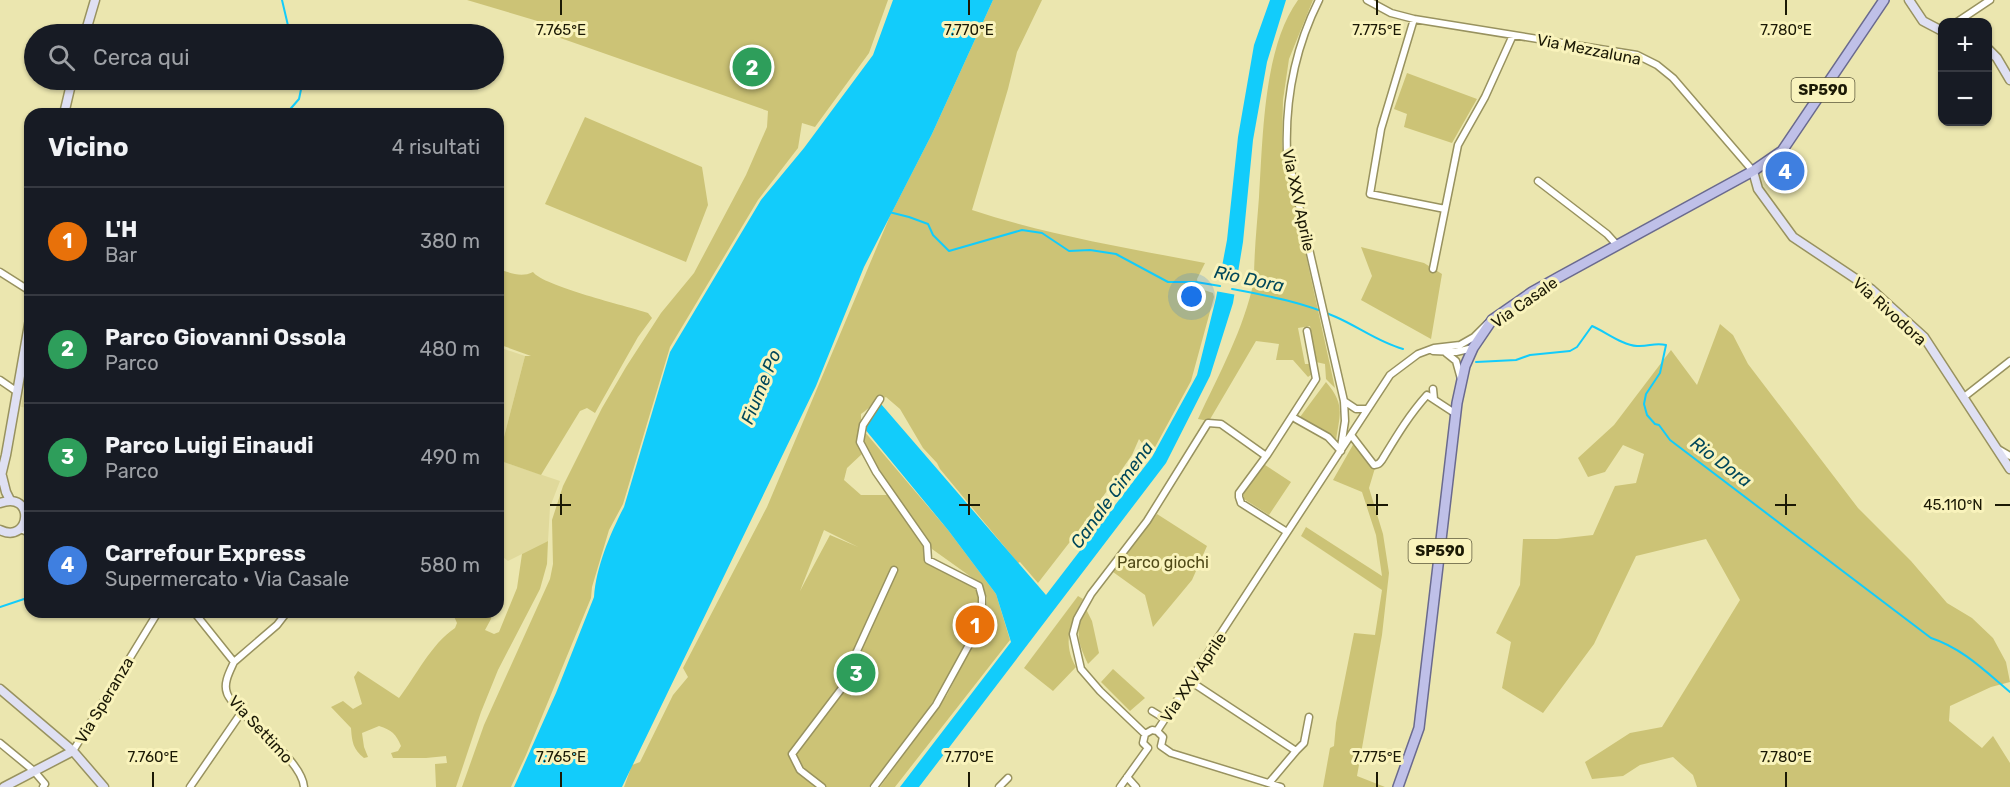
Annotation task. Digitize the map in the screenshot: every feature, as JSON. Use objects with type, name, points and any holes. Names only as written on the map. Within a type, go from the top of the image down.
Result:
[{"type":"main road","name":"Via Casale","points":[[1398,787],[1419,728],[1456,414],[1461,380],[1473,348],[1492,320],[1532,292],[1753,171],[1782,151],[1884,0]]},
{"type":"street","points":[[88,24],[95,0]]},
{"type":"street","name":"Via XXV Aprile","points":[[1319,0],[1296,63],[1287,112],[1287,132],[1289,164],[1344,402],[1345,421],[1341,451]]},
{"type":"street","name":"Via Mezzaluna","points":[[1367,0],[1391,13],[1414,19],[1636,55],[1657,65],[1672,78],[1753,171]]},
{"type":"street","points":[[1909,0],[1923,21],[1938,29]]},
{"type":"street","points":[[1963,18],[1990,0]]},
{"type":"street","points":[[1414,19],[1381,129],[1370,194],[1445,209]]},
{"type":"street","points":[[1433,269],[1458,145],[1485,97],[1513,35]]},
{"type":"street","points":[[1992,53],[2010,80]]},
{"type":"street","points":[[65,108],[70,90]]},
{"type":"street","name":"Via Rivodora","points":[[1753,171],[1758,189],[1793,237],[1871,289],[1924,337],[2010,469]]},
{"type":"street","points":[[1538,181],[1607,234],[1617,245]]},
{"type":"street","points":[[0,272],[24,287]]},
{"type":"street","name":"Via XXV Aprile","points":[[1157,731],[1390,375],[1414,356],[1426,351],[1460,345],[1474,337],[1492,320]]},
{"type":"street","points":[[1287,532],[1241,502],[1239,493],[1316,380],[1307,331]]},
{"type":"street","points":[[1426,351],[1445,352],[1473,348]]},
{"type":"street","points":[[24,350],[1,478],[6,492],[3,500],[22,506],[24,511]]},
{"type":"street","points":[[1445,352],[1455,361],[1461,380]]},
{"type":"street","points":[[1964,397],[2010,361]]},
{"type":"street","points":[[0,380],[16,391]]},
{"type":"street","points":[[1433,390],[1434,399]]},
{"type":"street","points":[[1351,435],[1374,465],[1378,464],[1413,412],[1428,395],[1456,414]]},
{"type":"street","points":[[874,787],[936,705],[970,643],[982,615],[982,597],[979,586],[928,560],[927,545],[892,497],[860,442],[863,425],[880,399]]},
{"type":"street","points":[[1344,402],[1356,409],[1367,409]]},
{"type":"street","points":[[1296,418],[1328,437],[1341,451]]},
{"type":"street","points":[[1145,734],[1100,691],[1081,669],[1073,633],[1077,619],[1091,594],[1147,521],[1208,423],[1221,424],[1266,456]]},
{"type":"street","points":[[1998,449],[2010,456]]},
{"type":"street","points":[[1,532],[12,533],[24,527]]},
{"type":"street","points":[[822,787],[800,770],[792,754],[861,663],[855,656],[856,651],[894,570]]},
{"type":"street","name":"Via Speranza","points":[[4,787],[73,751],[154,618]]},
{"type":"street","points":[[199,618],[234,662],[282,618]]},
{"type":"street","name":"Via Settimo","points":[[234,662],[227,678],[226,692],[242,713],[297,768],[304,787]]},
{"type":"street","points":[[1190,681],[1296,751]]},
{"type":"street","points":[[0,688],[73,751],[104,787]]},
{"type":"street","points":[[1152,711],[1165,719]]},
{"type":"street","points":[[190,787],[242,713]]},
{"type":"street","points":[[1269,783],[1304,743],[1310,730],[1309,717]]},
{"type":"street","points":[[1152,730],[1157,731],[1162,737],[1161,746],[1153,750],[1148,748],[1143,743],[1145,734],[1152,730]]},
{"type":"street","points":[[0,743],[34,771],[45,784],[43,787]]},
{"type":"street","points":[[1161,746],[1171,753],[1281,787]]},
{"type":"street","points":[[1120,787],[1148,748]]},
{"type":"street","points":[[1127,777],[1136,787]]},
{"type":"street","points":[[999,787],[1008,778]]},
{"type":"shaded area","points":[[504,349],[525,356],[504,437]]},
{"type":"shaded area","points":[[24,389],[24,407],[21,407]]},
{"type":"shaded area","points":[[504,462],[560,481],[550,507],[548,541],[508,561],[504,558]]},
{"type":"green space","points":[[467,0],[888,0],[869,53],[815,127],[802,123],[798,148],[758,200],[670,347],[623,504],[609,530],[592,587],[591,598],[511,787],[462,787],[484,725],[550,579],[553,564],[552,520],[563,486],[602,408],[626,367],[661,313],[694,273],[746,175],[767,127],[768,111],[549,34],[544,23]]},
{"type":"green space","points":[[993,0],[1042,0],[1017,52],[972,210],[1059,234],[1205,263],[1197,279],[1199,292],[1204,290],[1213,293],[1214,297],[1191,381],[1154,449],[1148,451],[1139,439],[1132,455],[1083,525],[1038,583],[1020,562],[1018,563],[923,448],[900,409],[886,397],[875,403],[861,414],[861,419],[868,422],[864,431],[948,530],[996,594],[1010,640],[895,787],[880,787],[947,695],[986,618],[987,598],[981,584],[932,549],[891,490],[864,444],[863,453],[847,468],[844,480],[861,495],[888,495],[925,545],[925,560],[977,587],[980,606],[976,625],[955,666],[920,720],[869,787],[624,787],[632,765],[640,762],[673,695],[688,677],[683,668],[767,507],[890,216],[932,134]],"holes":[[[824,530],[858,547],[830,535],[800,591]]]},
{"type":"green space","points":[[1298,0],[1313,0],[1289,59],[1283,100],[1282,146],[1335,388],[1326,379],[1325,364],[1316,362],[1310,326],[1298,328],[1305,364],[1311,364],[1312,374],[1308,377],[1293,360],[1276,360],[1279,344],[1256,341],[1209,421],[1198,419],[1237,334],[1250,298],[1254,280],[1264,122],[1271,68],[1286,20]]},
{"type":"green space","points":[[1407,73],[1477,99],[1452,143],[1404,127],[1407,114],[1394,109]]},
{"type":"green space","points":[[585,117],[702,167],[708,205],[686,262],[545,204]]},
{"type":"green space","points":[[1361,247],[1424,263],[1442,274],[1431,339],[1361,300],[1372,276]]},
{"type":"green space","points":[[504,271],[520,275],[533,272],[552,283],[648,313],[652,318],[638,337],[595,413],[587,408],[580,411],[541,475],[504,462],[504,437],[525,356],[531,356],[504,346]]},
{"type":"green space","points":[[1720,324],[1733,335],[1748,364],[1858,508],[1911,561],[1947,603],[1972,618],[1993,638],[2006,662],[2010,682],[1991,687],[1950,706],[1949,721],[1982,748],[1993,736],[2010,763],[2010,787],[1697,787],[1693,775],[1673,757],[1640,765],[1623,776],[1592,779],[1585,762],[1630,733],[1662,727],[1740,600],[1706,539],[1636,556],[1594,644],[1543,713],[1502,688],[1511,642],[1496,633],[1520,585],[1523,539],[1557,539],[1593,535],[1615,486],[1636,483],[1644,454],[1623,445],[1605,472],[1588,477],[1578,458],[1614,425],[1671,350],[1697,385]]},
{"type":"green space","points":[[1326,382],[1339,403],[1340,416],[1336,440],[1300,417]]},
{"type":"green space","points":[[1354,443],[1364,458],[1375,468],[1369,488],[1383,534],[1389,573],[1382,635],[1357,776],[1385,787],[1323,787],[1330,748],[1334,746],[1336,723],[1354,633],[1375,635],[1382,590],[1301,536],[1306,527],[1382,576],[1376,535],[1362,492],[1333,480]]},
{"type":"green space","points":[[1262,463],[1291,482],[1269,515],[1244,499],[1243,492]]},
{"type":"green space","name":"Parco giochi","points":[[1157,514],[1207,546],[1192,580],[1153,627],[1145,595],[1113,572]]},
{"type":"green space","points":[[548,541],[547,564],[540,589],[498,670],[481,712],[456,787],[436,787],[435,764],[447,763],[446,756],[393,758],[391,753],[398,751],[401,746],[393,733],[379,726],[362,733],[368,757],[364,758],[354,745],[351,728],[331,707],[343,701],[353,709],[362,704],[354,677],[358,671],[399,698],[431,651],[455,628],[457,623],[455,618],[491,618],[485,630],[494,634],[499,632],[517,588],[522,554]]},
{"type":"green space","points":[[1078,596],[1083,599],[1074,616],[1069,633],[1069,649],[1076,667],[1053,691],[1024,668]]},
{"type":"green space","points":[[1086,609],[1092,621],[1099,653],[1088,664],[1079,637],[1080,624]]},
{"type":"green space","points":[[1113,669],[1145,698],[1130,711],[1101,682]]},
{"type":"water","name":"Fiume Po","points":[[893,0],[993,0],[932,134],[864,267],[816,386],[622,787],[514,787],[556,693],[594,597],[601,562],[624,507],[670,352],[761,200],[804,148],[873,55]]},
{"type":"water","points":[[1270,0],[1286,0],[1267,62],[1253,140],[1243,242],[1233,303],[1210,376],[1166,463],[919,787],[900,787],[1011,642],[996,594],[948,530],[864,428],[881,404],[1046,595],[1152,457],[1197,375],[1216,298],[1227,240],[1238,137],[1254,45]]},
{"type":"pier","points":[[1217,279],[1239,283],[1237,295],[1215,291]]},
{"type":"waterway","points":[[282,0],[288,24]]},
{"type":"waterway","points":[[291,108],[299,99],[301,90]]},
{"type":"waterway","name":"Rio Dora","points":[[889,212],[928,224],[933,235],[949,251],[1022,230],[1042,233],[1069,251],[1090,250],[1116,254],[1168,282],[1196,282],[1220,286]]},
{"type":"waterway","name":"Rio Dora","points":[[1232,289],[1310,307],[1403,349]]},
{"type":"waterway","name":"Rio Dora","points":[[1476,362],[1516,360],[1530,355],[1570,351],[1577,347],[1592,326],[1631,345],[1666,345],[1660,373],[1646,394],[1644,404],[1647,415],[1659,425],[1670,440],[1931,638],[1963,654],[2010,692]]},
{"type":"waterway","points":[[0,607],[24,599]]},
{"type":"place","name":"Parco Giovanni Ossola","points":[[752,67]]},
{"type":"place","name":"Carrefour Express","points":[[1785,171]]},
{"type":"place","name":"L'H","points":[[975,625]]},
{"type":"place","name":"Parco Luigi Einaudi","points":[[856,673]]},
{"type":"water label","name":"Canale Cimena","points":[[1112,495]]}]
